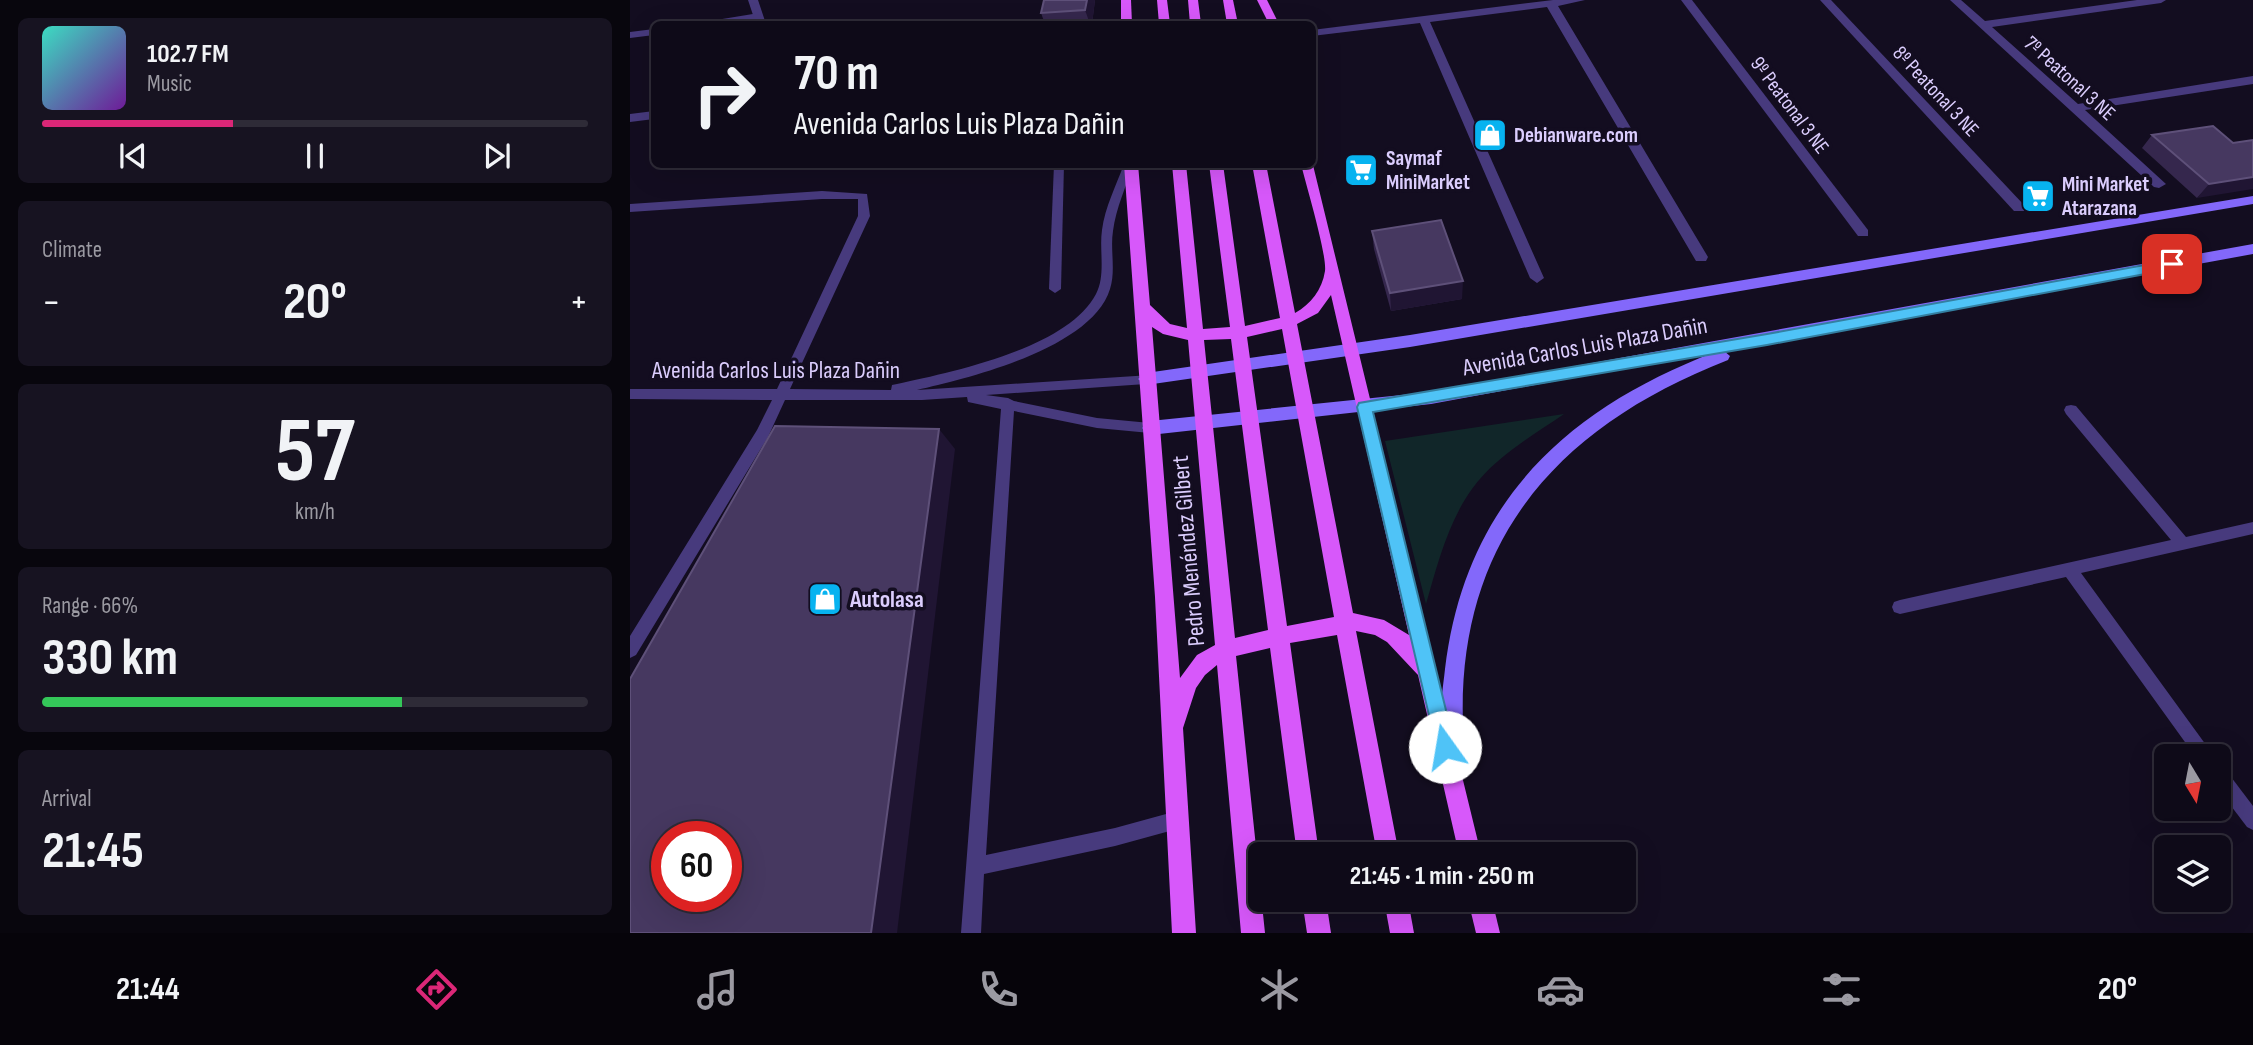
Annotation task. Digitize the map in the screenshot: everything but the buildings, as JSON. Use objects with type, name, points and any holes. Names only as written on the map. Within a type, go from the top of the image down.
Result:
[{"type":"main road","points":[[1126,0],[1127,21]]},
{"type":"main road","points":[[1162,0],[1165,21]]},
{"type":"main road","points":[[1193,0],[1196,21]]},
{"type":"main road","points":[[1228,0],[1232,21]]},
{"type":"main road","points":[[1262,0],[1272,21]]},
{"type":"main road","points":[[1269,0],[1273,21]]},
{"type":"main road","points":[[1130,168],[1165,597],[1184,933]]},
{"type":"main road","name":"Pedro Menéndez Gilbert","points":[[1178,168],[1253,933]]},
{"type":"main road","points":[[1217,168],[1306,842]]},
{"type":"main road","points":[[1260,168],[1386,842]]},
{"type":"main road","points":[[1309,168],[1467,842]]},
{"type":"main road","name":"Avenida Carlos Luis Plaza Dañin","points":[[1146,379],[1352,350],[2253,200]]},
{"type":"main road","name":"Avenida Carlos Luis Plaza Dañin","points":[[1150,428],[1365,407],[1767,340],[2253,249]]},
{"type":"main road","points":[[1141,305],[1155,321],[1184,334],[1203,336],[1283,323],[1301,318],[1322,299],[1333,270]]},
{"type":"main road","points":[[1462,818],[1450,722],[1455,668],[1465,608],[1476,573],[1505,512],[1528,481],[1554,456],[1633,397],[1671,375],[1767,340]]},
{"type":"main road","points":[[1172,740],[1181,698],[1191,679],[1203,663],[1223,651],[1355,622],[1375,624],[1390,630],[1406,645],[1428,676]]},
{"type":"main road","points":[[1315,912],[1318,933]]},
{"type":"main road","points":[[1398,912],[1402,933]]},
{"type":"main road","points":[[1483,912],[1488,933]]},
{"type":"street","points":[[754,0],[760,20]]},
{"type":"street","points":[[1316,32],[1580,0]]},
{"type":"street","name":"9º Peatonal 3 NE","points":[[1686,0],[1863,233]]},
{"type":"street","name":"8º Peatonal 3 NE","points":[[1825,0],[2019,208]]},
{"type":"street","name":"7º Peatonal 3 NE","points":[[1955,0],[2159,184]]},
{"type":"street","points":[[1983,25],[2161,0]]},
{"type":"street","points":[[1551,4],[1701,257]]},
{"type":"street","points":[[1424,19],[1537,278]]},
{"type":"street","points":[[2075,108],[2253,80]]},
{"type":"street","points":[[630,118],[651,115]]},
{"type":"lane","points":[[630,35],[651,32]]},
{"type":"lane","points":[[1055,289],[1059,168]]},
{"type":"lane","points":[[860,397],[950,379],[992,365],[1069,330],[1089,314],[1102,294],[1107,273],[1107,226],[1129,168]]},
{"type":"lane","points":[[630,208],[822,195],[863,196],[864,216],[763,433],[630,650]]},
{"type":"lane","name":"Avenida Carlos Luis Plaza Dañin","points":[[630,394],[860,397],[1146,379]]},
{"type":"lane","name":"Avenida Carlos Luis Plaza Dañin","points":[[922,395],[1008,403],[1097,423],[1150,428]]},
{"type":"lane","points":[[971,933],[1008,403]]},
{"type":"lane","points":[[2071,410],[2183,544]]},
{"type":"lane","points":[[1900,607],[2253,528]]},
{"type":"lane","points":[[2069,569],[2197,744]]},
{"type":"lane","points":[[2231,791],[2253,821]]},
{"type":"lane","points":[[977,866],[1115,837],[1177,820]]},
{"type":"green space","points":[[1564,414],[1503,457],[1472,489],[1450,530],[1426,604],[1385,441]]},
{"type":"place","name":"Debianware.com","points":[[1490,135]]},
{"type":"place","name":"Saymaf MiniMarket","points":[[1361,170]]},
{"type":"place","name":"Mini Market Atarazana","points":[[2038,196]]},
{"type":"place","name":"Autolasa","points":[[825,599]]},
{"type":"route","points":[[1445,747],[1365,407],[1767,340],[2172,264]]}]
